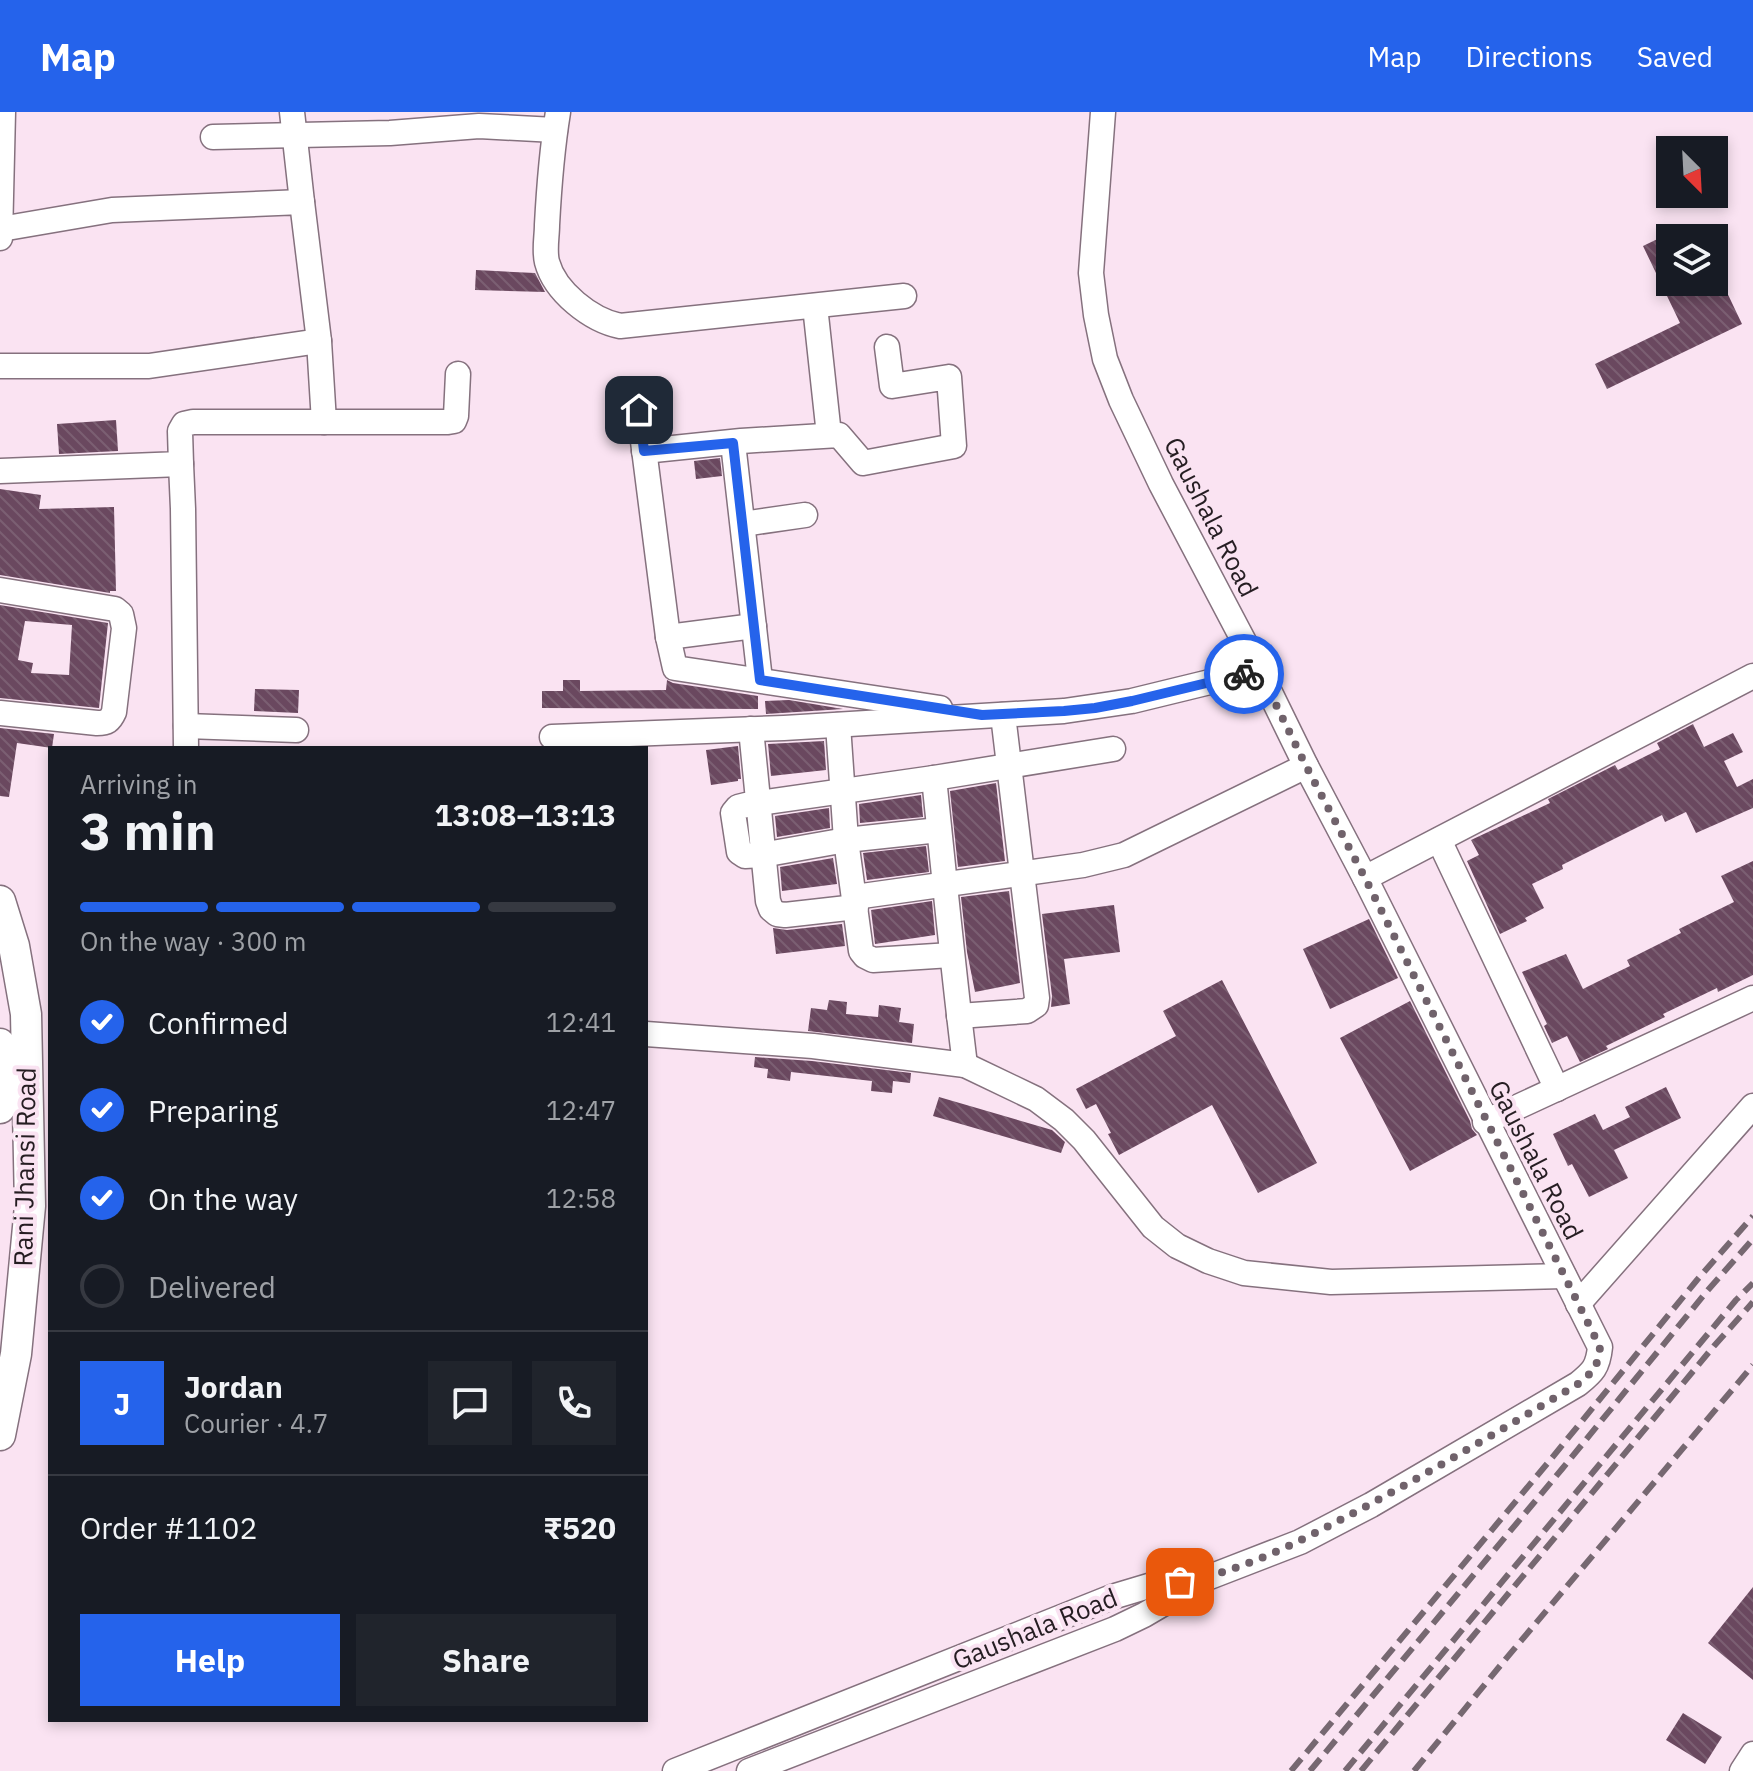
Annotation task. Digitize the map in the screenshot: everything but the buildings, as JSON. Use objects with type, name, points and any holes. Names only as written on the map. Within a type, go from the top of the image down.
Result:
[{"type":"main road","name":"Rani Jhansi Road","points":[[0,901],[14,946],[26,1014],[30,1206],[16,1354],[0,1435]]},
{"type":"main road","points":[[0,1044],[0,1108]]},
{"type":"street","points":[[3,112],[1,233],[112,210],[302,202]]},
{"type":"street","name":"Gaushala Road","points":[[749,1771],[1115,1629],[1207,1578],[1300,1542],[1381,1499],[1578,1384],[1592,1373],[1599,1361],[1600,1347],[1121,400],[1105,359],[1091,273],[1103,112]]},
{"type":"street","points":[[213,137],[294,124],[390,133],[557,121],[548,211],[548,266],[558,283],[582,308],[608,323],[620,326],[904,296]]},
{"type":"street","points":[[294,124],[319,341],[324,422]]},
{"type":"street","points":[[815,306],[829,435]]},
{"type":"street","points":[[0,366],[149,366],[319,341]]},
{"type":"street","points":[[644,451],[839,435],[863,463],[954,446],[949,377],[892,386],[887,347]]},
{"type":"street","points":[[296,730],[186,737],[180,431],[184,424],[193,422],[454,421],[458,374]]},
{"type":"street","points":[[639,410],[668,637],[675,668],[992,715]]},
{"type":"street","points":[[733,443],[760,680]]},
{"type":"street","points":[[0,471],[181,464]]},
{"type":"street","points":[[743,524],[805,515]]},
{"type":"street","points":[[0,590],[115,609],[121,614],[124,628],[111,719],[97,723],[0,713]]},
{"type":"street","points":[[668,637],[754,626]]},
{"type":"street","points":[[552,737],[838,725],[1064,711],[1119,703],[1259,670]]},
{"type":"street","points":[[1365,878],[1749,687]]},
{"type":"street","points":[[959,1016],[1027,1011],[1036,1005],[1037,998],[1010,766],[992,715]]},
{"type":"street","points":[[838,725],[846,840],[861,951],[873,960],[951,955]]},
{"type":"street","points":[[751,729],[759,803]]},
{"type":"street","points":[[939,830],[846,840],[745,856],[739,852],[733,813],[738,807],[759,803],[1113,749]]},
{"type":"street","points":[[762,855],[771,909],[785,915],[946,885],[1083,865],[1124,855],[1306,766]]},
{"type":"street","points":[[934,778],[965,1065]]},
{"type":"street","points":[[1439,840],[1557,1089]]},
{"type":"street","points":[[1485,1122],[1753,998]]},
{"type":"street","points":[[648,1034],[813,1046],[965,1065],[1036,1099],[1064,1120],[1084,1140],[1153,1227],[1177,1246],[1244,1273],[1331,1282],[1564,1276]]},
{"type":"street","points":[[1578,1304],[1753,1106]]},
{"type":"street","points":[[675,1771],[1112,1597],[1152,1585],[1207,1578]]},
{"type":"street","points":[[1742,1771],[1753,1754]]},
{"type":"railway","points":[[1291,1771],[1753,1216]]},
{"type":"railway","points":[[1310,1771],[1753,1239]]},
{"type":"railway","points":[[1345,1771],[1753,1283]]},
{"type":"railway","points":[[1361,1771],[1753,1302]]},
{"type":"railway","points":[[1414,1771],[1753,1365]]},
{"type":"way so far","points":[[1180,1582],[1207,1578],[1300,1542],[1386,1496],[1578,1384],[1592,1373],[1599,1361],[1600,1347],[1259,670],[1244,674]]},
{"type":"route","points":[[639,410],[644,451],[733,443],[760,680],[982,715],[1095,708],[1244,674]]}]
